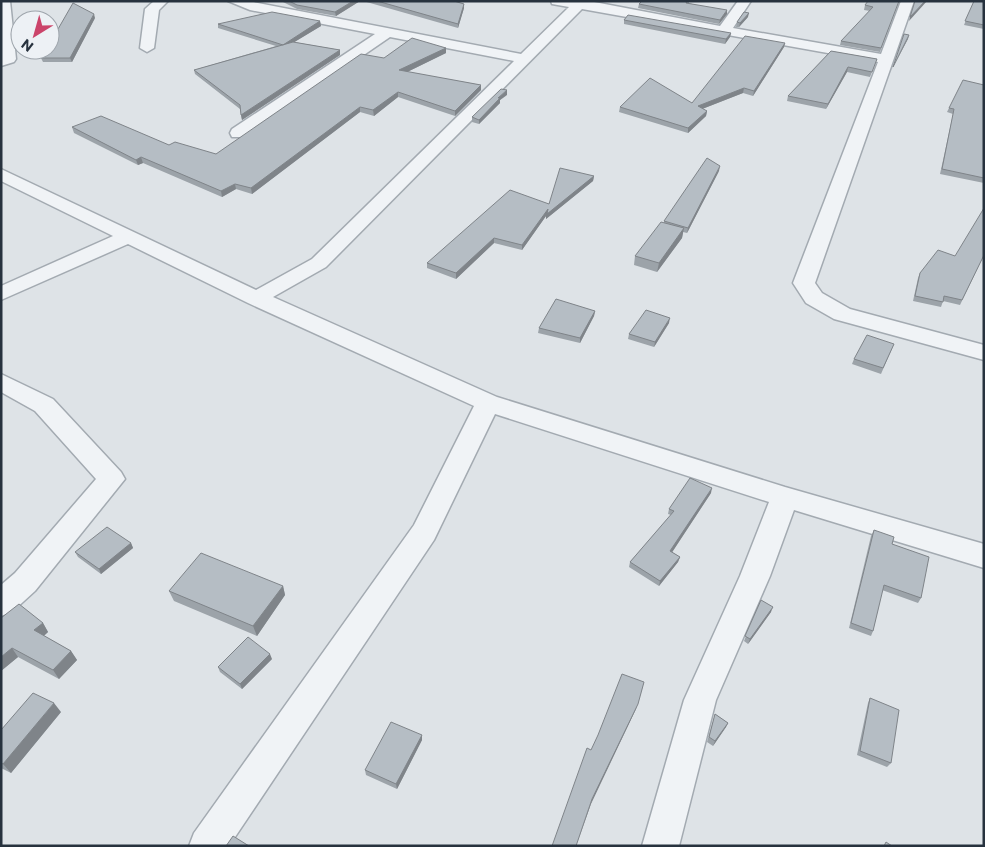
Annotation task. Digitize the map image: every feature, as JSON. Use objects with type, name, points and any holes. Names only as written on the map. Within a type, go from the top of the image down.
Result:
[{"type":"street","points":[[1,62],[8,59],[3,1]]},
{"type":"street","points":[[148,48],[152,9],[162,1]]},
{"type":"street","points":[[234,1],[524,60]]},
{"type":"street","points":[[557,1],[581,3],[887,59]]},
{"type":"street","points":[[725,29],[744,1]]},
{"type":"street","points":[[908,1],[804,283],[814,298],[842,314],[984,353]]},
{"type":"street","points":[[256,298],[319,262],[581,3]]},
{"type":"street","points":[[238,134],[387,33]]},
{"type":"street","points":[[1,174],[256,298],[488,403],[785,497],[984,556]]},
{"type":"street","points":[[1,294],[129,236]]},
{"type":"street","points":[[1,382],[44,405],[112,479],[25,582],[1,603]]},
{"type":"street","points":[[206,846],[424,532],[488,403]]},
{"type":"street","points":[[660,846],[700,700],[755,576],[785,497]]},
{"type":"building","points":[[289,1],[353,1],[335,12],[297,5]]},
{"type":"building","points":[[377,1],[454,1],[464,4],[458,24]]},
{"type":"building","points":[[642,1],[687,1],[686,3],[727,10],[720,20],[639,4]]},
{"type":"building","points":[[868,1],[899,1],[881,48],[841,41],[873,7],[865,5]]},
{"type":"building","points":[[915,1],[925,1],[910,17]]},
{"type":"building","points":[[974,1],[984,1],[984,25],[965,21]]},
{"type":"building","points":[[73,3],[94,14],[70,58],[60,58],[60,26]]},
{"type":"building","points":[[272,12],[320,21],[283,45],[218,24]]},
{"type":"building","points":[[744,12],[749,13],[740,23],[737,22]]},
{"type":"building","points":[[628,15],[731,33],[726,39],[624,20]]},
{"type":"building","points":[[904,34],[909,35],[893,67]]},
{"type":"building","points":[[745,36],[785,43],[754,91],[744,88],[698,106],[707,111],[688,128],[620,107],[650,78],[692,103]]},
{"type":"building","points":[[412,38],[446,48],[399,70],[481,85],[455,111],[398,92],[373,110],[360,107],[251,188],[235,184],[221,191],[141,157],[136,160],[72,127],[101,116],[169,145],[175,142],[216,154],[361,54],[384,58]]},
{"type":"building","points":[[293,42],[340,50],[241,115],[240,105],[194,70]]},
{"type":"building","points":[[831,51],[877,59],[872,72],[848,67],[828,104],[788,96]]},
{"type":"building","points":[[963,80],[984,85],[984,178],[942,169],[954,109],[949,108]]},
{"type":"building","points":[[501,89],[507,90],[479,120],[472,117]]},
{"type":"building","points":[[707,158],[720,166],[688,228],[664,221]]},
{"type":"building","points":[[560,168],[594,176],[547,214],[548,209],[522,245],[494,238],[456,273],[427,263],[510,190],[549,204]]},
{"type":"building","points":[[984,208],[984,255],[962,300],[944,296],[943,302],[915,296],[920,273],[938,250],[955,256]]},
{"type":"building","points":[[661,222],[684,228],[659,263],[635,256]]},
{"type":"building","points":[[556,299],[595,311],[580,338],[539,328]]},
{"type":"building","points":[[646,310],[670,318],[655,342],[629,334]]},
{"type":"building","points":[[867,335],[894,344],[883,368],[854,359]]},
{"type":"building","points":[[690,478],[712,488],[670,551],[680,557],[660,581],[630,562],[674,511],[669,509]]},
{"type":"building","points":[[107,527],[131,543],[99,569],[75,552]]},
{"type":"building","points":[[874,530],[894,537],[892,544],[929,557],[921,598],[884,585],[873,631],[851,623]]},
{"type":"building","points":[[201,553],[283,586],[253,626],[169,591]]},
{"type":"building","points":[[761,600],[773,607],[750,639],[745,636]]},
{"type":"building","points":[[19,604],[43,623],[34,630],[71,651],[53,670],[12,648],[1,657],[1,618]]},
{"type":"building","points":[[248,637],[270,654],[240,684],[218,667]]},
{"type":"building","points":[[622,674],[644,682],[638,704],[592,799],[576,846],[552,846],[587,748],[591,750]]},
{"type":"building","points":[[33,693],[54,703],[3,764],[1,763],[1,730]]},
{"type":"building","points":[[870,698],[899,710],[891,763],[860,751]]},
{"type":"building","points":[[715,714],[728,723],[715,741],[709,737]]},
{"type":"building","points":[[391,722],[422,735],[396,784],[365,770]]},
{"type":"building","points":[[233,836],[249,846],[226,846]]},
{"type":"building","points":[[886,842],[892,846],[884,846]]}]
